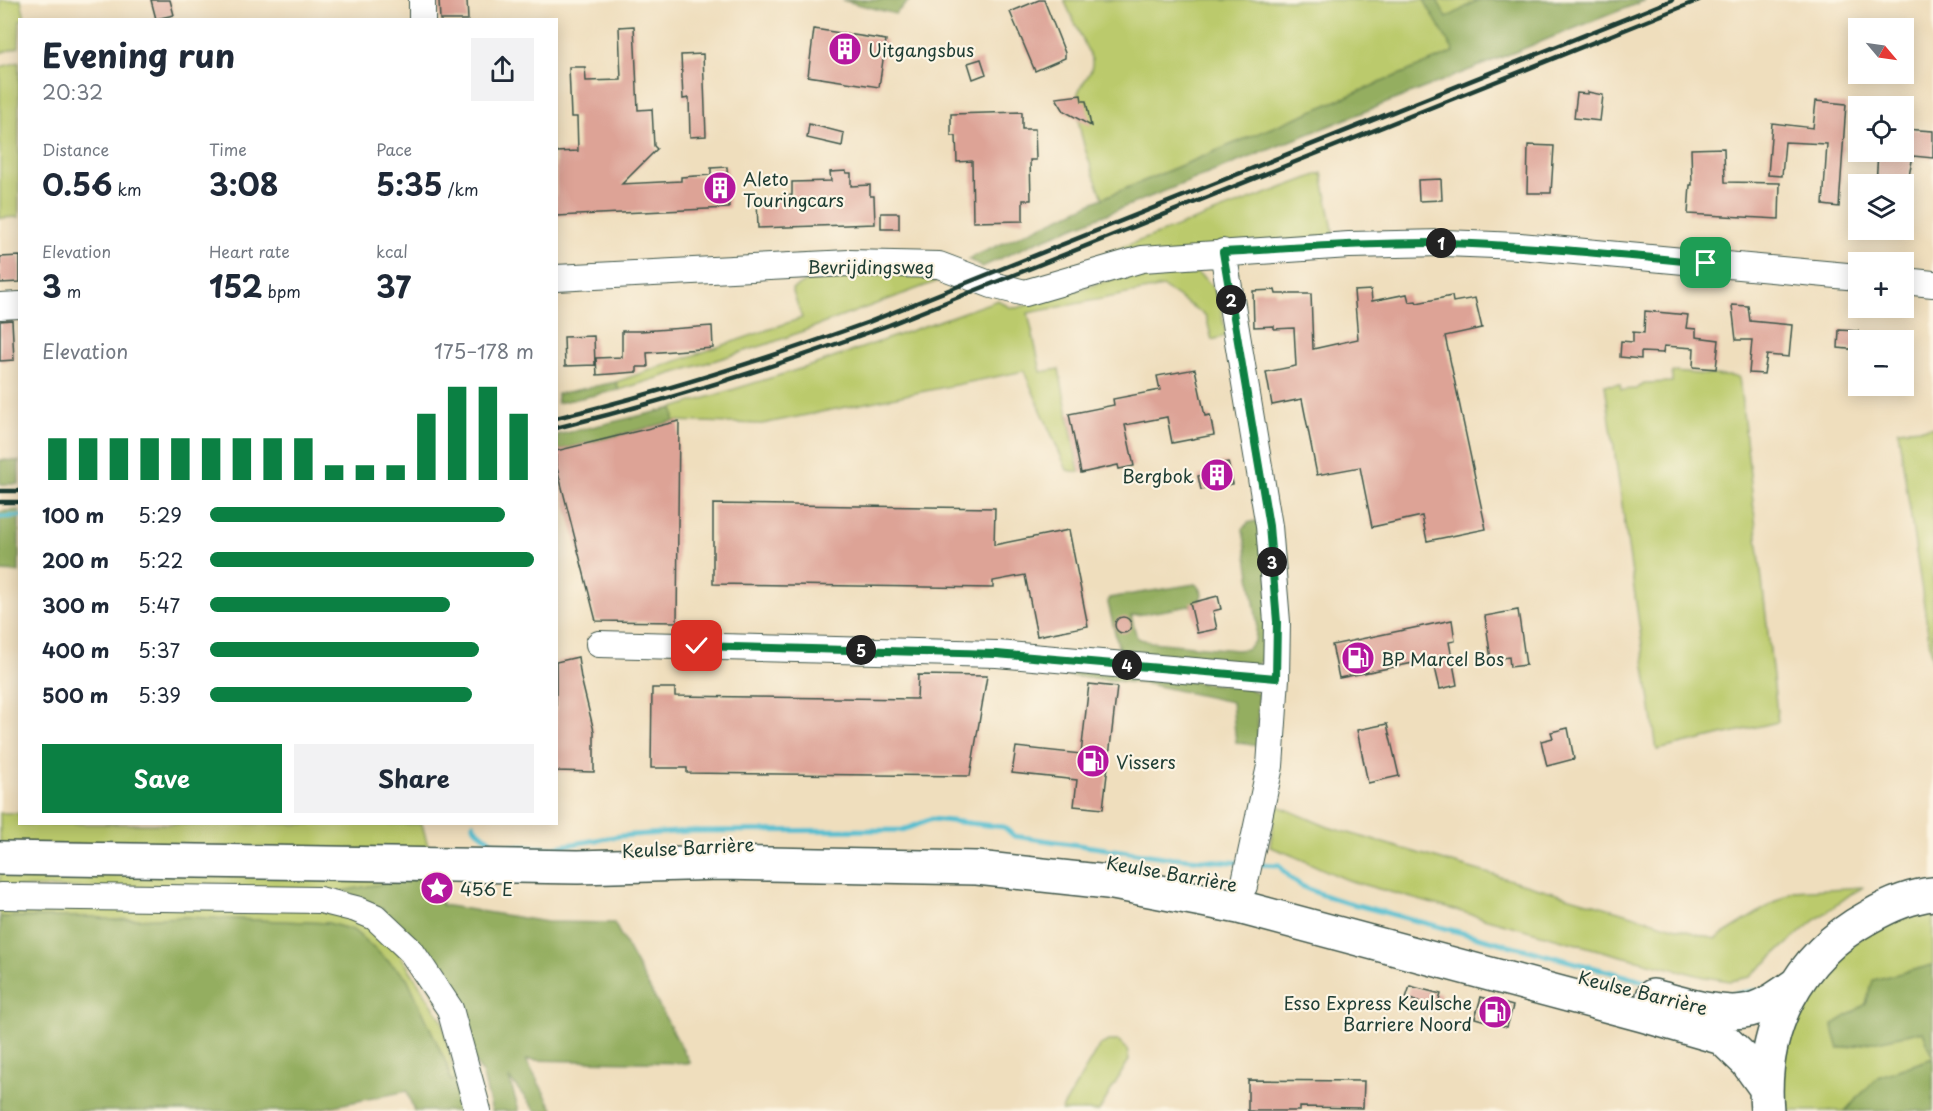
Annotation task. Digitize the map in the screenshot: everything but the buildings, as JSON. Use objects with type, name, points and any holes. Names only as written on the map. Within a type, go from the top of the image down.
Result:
[{"type":"main road","name":"Keulse Barrière","points":[[529,865],[572,855],[720,842],[919,844],[1130,863],[1244,886],[1687,1005],[1718,1011],[1750,1010],[1771,1001],[1795,985]]},
{"type":"main road","name":"Keulse Barrière","points":[[0,858],[578,867],[721,863],[977,868],[1108,882],[1259,912],[1722,1038],[1746,1062],[1766,1099]]},
{"type":"main road","points":[[1766,1099],[1767,1060],[1773,1034],[1795,985],[1820,953],[1851,926],[1887,907],[1933,894]]},
{"type":"street","points":[[422,0],[422,18]]},
{"type":"street","name":"Bevrijdingsweg","points":[[558,278],[849,263],[939,265],[992,285],[1025,293],[1142,259],[1349,245],[1444,243],[1520,246],[1848,276]]},
{"type":"street","points":[[1223,252],[1269,526],[1277,622],[1270,766],[1244,886]]},
{"type":"street","points":[[1914,282],[1933,284]]},
{"type":"street","points":[[0,306],[18,305]]},
{"type":"street","points":[[599,644],[997,654],[1276,678]]},
{"type":"street","points":[[0,896],[320,900],[356,909],[375,917],[411,951],[450,1009],[478,1111]]},
{"type":"green space","points":[[0,0],[21,0],[25,18],[18,18],[18,47],[0,53]]},
{"type":"green space","points":[[842,0],[910,0],[895,14]]},
{"type":"green space","points":[[1064,0],[1621,0],[1454,52],[1103,198],[1085,149],[1077,109],[1078,93],[1091,71],[1092,60]]},
{"type":"green space","points":[[1424,0],[1437,0],[1447,18],[1478,0],[1646,0],[1036,242],[982,267],[968,259],[1103,198],[1454,52]]},
{"type":"green space","points":[[18,62],[18,217],[0,218],[0,67]]},
{"type":"green space","points":[[1322,173],[1334,235],[1023,284]]},
{"type":"green space","points":[[1180,267],[1193,271],[1210,284],[1219,302],[1226,336],[1212,340],[1206,316],[1163,287],[1028,313],[1041,372],[1059,369],[1079,472],[1067,470],[1024,371],[762,424],[674,421],[673,408],[816,364],[998,300],[1009,307],[1017,308],[1120,277],[1156,268]]},
{"type":"green space","points":[[918,273],[946,278],[771,343],[619,390],[616,382],[802,318],[792,289],[811,279]]},
{"type":"green space","points":[[1672,372],[1739,377],[1778,722],[1657,750],[1605,385],[1620,384],[1621,390],[1636,389],[1646,383],[1672,382]]},
{"type":"green space","points":[[616,382],[619,390],[558,403],[558,394]]},
{"type":"green space","points":[[673,408],[674,421],[558,451],[558,435]]},
{"type":"green space","points":[[1933,427],[1933,666],[1898,430]]},
{"type":"green space","points":[[0,460],[18,461],[18,484],[0,484]]},
{"type":"green space","points":[[18,510],[18,572],[0,571],[0,512]]},
{"type":"green space","points":[[1255,521],[1265,525],[1273,645],[1264,659],[1255,666],[1121,658],[1108,603],[1109,598],[1195,584],[1202,594],[1195,605],[1131,616],[1137,638],[1151,642],[1236,650],[1247,649],[1255,641],[1257,622],[1243,529],[1248,523]]},
{"type":"green space","points":[[1056,667],[1249,688],[1258,694],[1258,746],[1236,742],[1232,702],[1148,684],[1053,674]]},
{"type":"green space","points":[[1276,805],[1328,827],[1715,939],[1793,891],[1864,887],[1805,928],[1750,977],[1730,981],[1705,977],[1602,951],[1343,878],[1270,847]]},
{"type":"green space","points":[[0,813],[18,813],[18,825],[422,825],[429,850],[0,844]]},
{"type":"green space","points":[[0,868],[436,874],[342,891],[0,887]]},
{"type":"green space","points":[[436,874],[442,905],[547,922],[614,923],[690,1063],[526,1060],[554,1111],[536,1111],[509,1078],[519,1111],[492,1111],[482,1072],[470,1056],[383,909],[342,891]]},
{"type":"green space","points":[[0,904],[311,908],[356,919],[398,951],[442,1020],[456,1080],[451,1081],[447,1065],[407,978],[353,930],[328,923],[185,917],[112,920],[94,917],[0,917]]},
{"type":"green space","points":[[1933,909],[1933,965],[1874,980],[1866,1004],[1839,1049],[1923,1031],[1933,1058],[1878,1077],[1845,1111],[1781,1111],[1782,1060],[1786,1040],[1792,1021],[1813,986],[1840,955],[1872,931],[1894,921]]},
{"type":"green space","points":[[0,917],[94,917],[112,920],[185,917],[328,923],[353,930],[407,978],[447,1065],[451,1081],[456,1080],[464,1111],[414,1111],[407,1091],[309,1111],[0,1111]]},
{"type":"green space","points":[[1933,965],[1933,1056],[1923,1031],[1839,1049],[1832,1025],[1866,1004],[1873,980]]},
{"type":"green space","points":[[1108,1041],[1119,1041],[1127,1049],[1129,1060],[1099,1111],[1061,1111],[1099,1046]]},
{"type":"green space","points":[[1933,1058],[1933,1111],[1845,1111],[1878,1077]]},
{"type":"waterway","points":[[0,517],[18,516]]},
{"type":"waterway","points":[[474,825],[493,843],[506,846],[549,848],[620,836],[690,831],[903,830],[932,819],[1004,827],[1014,836],[1164,857],[1243,863]]},
{"type":"waterway","points":[[1255,864],[1279,865],[1298,884],[1338,900],[1652,983]]},
{"type":"waterway","points":[[1723,996],[1755,991]]},
{"type":"railway","points":[[558,417],[714,374],[869,322],[1672,0]]},
{"type":"railway","points":[[558,427],[724,381],[889,325],[1699,0]]},
{"type":"railway","points":[[0,491],[18,491]]},
{"type":"railway","points":[[0,502],[18,502]]},
{"type":"place","name":"Uitgangsbus","points":[[845,49]]},
{"type":"place","name":"Aleto Touringcars","points":[[720,188]]},
{"type":"place","name":"Bergbok","points":[[1217,475]]},
{"type":"place","name":"BP Marcel Bos","points":[[1358,658]]},
{"type":"place","name":"Vissers","points":[[1093,761]]},
{"type":"place","name":"456 E","points":[[437,888]]},
{"type":"place","name":"Esso Express Keulsche Barriere Noord","points":[[1495,1012]]},
{"type":"route","points":[[697,646],[997,654],[1276,678],[1277,622],[1269,526],[1223,252],[1349,245],[1444,243],[1520,246],[1706,263]]}]
